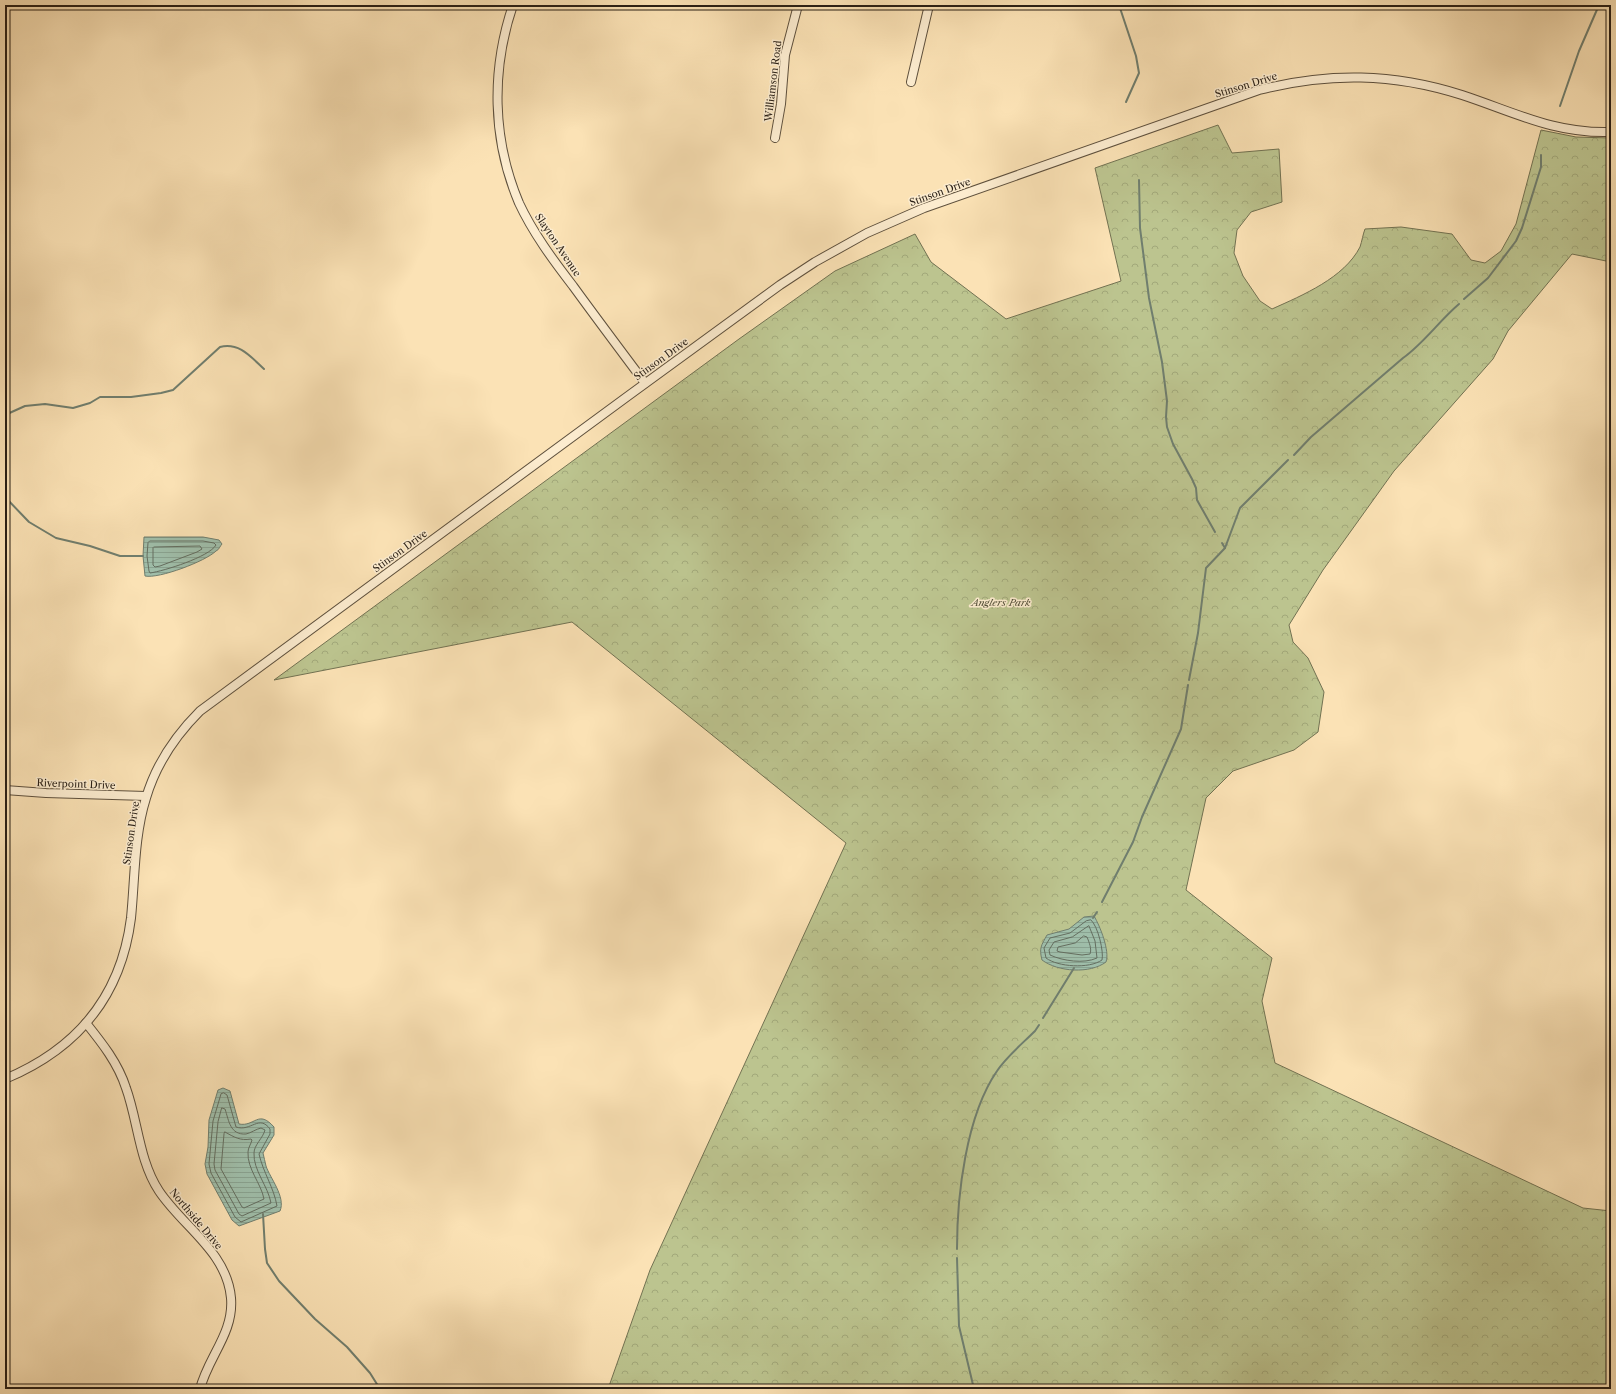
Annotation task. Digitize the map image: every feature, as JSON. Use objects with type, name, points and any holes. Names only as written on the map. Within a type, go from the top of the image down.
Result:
[{"type":"street","name":"Slayton Avenue","points":[[513,5],[502,45],[497,92],[500,136],[509,176],[519,203],[540,240],[645,383]]},
{"type":"street","name":"Williamson Road","points":[[775,138],[781,104],[785,55],[798,5]]},
{"type":"street","points":[[911,82],[929,5]]},
{"type":"street","name":"Stinson Drive","points":[[5,1078],[37,1064],[66,1043],[86,1023],[104,998],[115,976],[126,945],[138,844],[146,796],[158,767],[174,740],[188,724],[210,703],[645,383],[780,285],[815,262],[891,222],[924,208],[1237,98],[1280,85],[1312,79],[1340,77],[1386,78],[1413,82],[1447,91],[1546,125],[1585,132],[1611,132]]},
{"type":"street","name":"Riverpoint Drive","points":[[5,790],[46,793],[146,796]]},
{"type":"street","name":"Northside Drive","points":[[86,1023],[113,1059],[121,1076],[131,1102],[147,1165],[159,1191],[174,1210],[211,1250],[222,1268],[227,1280],[231,1298],[230,1319],[226,1333],[200,1389]]},
{"type":"green space","name":"Anglers Park","points":[[1218,125],[1232,153],[1279,149],[1282,202],[1251,212],[1237,230],[1234,253],[1243,276],[1260,301],[1272,309],[1297,298],[1322,284],[1344,268],[1360,247],[1365,229],[1401,227],[1452,234],[1471,260],[1485,263],[1501,251],[1516,224],[1541,130],[1576,137],[1611,138],[1611,262],[1572,254],[1508,331],[1493,359],[1394,471],[1323,570],[1289,625],[1293,642],[1308,658],[1324,692],[1318,732],[1294,750],[1233,771],[1206,798],[1186,890],[1272,958],[1262,1001],[1275,1063],[1583,1208],[1611,1211],[1611,1389],[608,1389],[650,1270],[846,843],[572,622],[274,680],[739,339],[835,271],[915,234],[931,262],[1006,319],[1121,281],[1095,168]]},
{"type":"water","points":[[144,537],[203,537],[219,540],[222,544],[218,550],[203,560],[161,575],[145,576],[143,556]]},
{"type":"water","points":[[1094,916],[1106,945],[1106,962],[1092,968],[1074,970],[1056,967],[1042,960],[1041,947],[1047,935],[1069,929],[1084,917]]},
{"type":"water","points":[[223,1088],[230,1091],[239,1124],[264,1119],[274,1127],[274,1135],[263,1153],[266,1166],[281,1200],[280,1211],[239,1226],[232,1220],[207,1174],[205,1164],[208,1147],[209,1120],[218,1090]]},
{"type":"waterway","points":[[1119,5],[1136,56],[1139,73],[1126,102]]},
{"type":"waterway","points":[[1560,106],[1579,51],[1599,5]]},
{"type":"waterway","points":[[1464,299],[1488,278],[1516,241],[1522,228],[1541,167],[1541,155]]},
{"type":"waterway","points":[[1139,180],[1140,228],[1149,298],[1162,362],[1167,401],[1167,427],[1173,444],[1196,488],[1197,500],[1215,532]]},
{"type":"waterway","points":[[1294,455],[1311,437],[1418,346],[1459,304]]},
{"type":"waterway","points":[[5,415],[25,406],[45,404],[73,408],[90,403],[100,397],[131,397],[173,390],[220,347],[227,346],[239,349],[249,355],[264,369]]},
{"type":"waterway","points":[[1189,680],[1198,633],[1206,568],[1225,548],[1240,508],[1288,460]]},
{"type":"waterway","points":[[5,497],[29,522],[56,538],[90,546],[120,556],[143,556]]},
{"type":"waterway","points":[[1222,543],[1225,548]]},
{"type":"waterway","points":[[1102,902],[1133,842],[1142,817],[1181,729],[1188,685]]},
{"type":"waterway","points":[[1093,918],[1097,912]]},
{"type":"waterway","points":[[1043,1018],[1074,968]]},
{"type":"waterway","points":[[957,1249],[957,1228],[961,1181],[965,1157],[978,1110],[986,1089],[997,1071],[1039,1025]]},
{"type":"waterway","points":[[263,1214],[267,1263],[279,1281],[315,1319],[347,1347],[370,1373],[380,1389]]},
{"type":"waterway","points":[[957,1258],[959,1326],[974,1389]]}]
